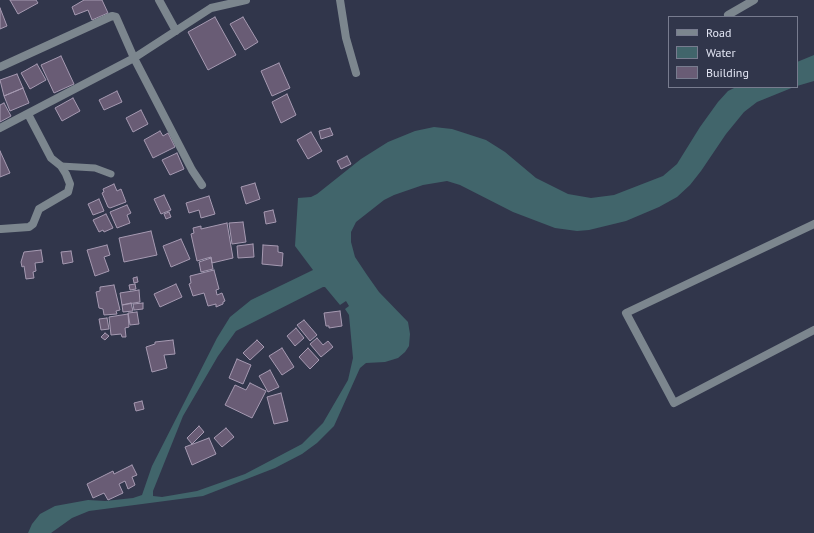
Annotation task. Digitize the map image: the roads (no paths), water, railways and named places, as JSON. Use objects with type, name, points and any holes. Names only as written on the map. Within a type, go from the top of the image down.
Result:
[{"type":"street","points":[[159,0],[176,31]]},
{"type":"street","points":[[0,128],[134,58],[211,8],[246,0]]},
{"type":"street","points":[[340,0],[346,38],[356,73]]},
{"type":"street","points":[[728,15],[754,0]]},
{"type":"street","points":[[0,67],[112,16],[116,18],[134,58],[202,185]]},
{"type":"street","points":[[2,229],[29,227],[33,224],[39,209],[68,192],[70,184],[61,166],[51,158],[28,114]]},
{"type":"street","points":[[814,224],[626,313],[674,403],[814,330]]},
{"type":"lane","points":[[61,166],[95,168],[111,174]]},
{"type":"water","points":[[814,55],[814,81],[798,86],[798,62]]},
{"type":"water","points":[[734,88],[792,88],[757,102],[744,112],[726,134],[690,185],[677,197],[659,207],[626,221],[589,230],[577,231],[555,228],[513,212],[460,185],[447,181],[423,185],[384,200],[356,222],[351,232],[351,242],[355,257],[379,292],[408,322],[410,334],[409,346],[398,358],[385,362],[366,363],[360,368],[334,426],[317,443],[302,454],[275,468],[203,496],[89,511],[72,518],[51,533],[28,533],[32,524],[40,514],[55,506],[88,500],[105,501],[133,498],[142,495],[152,466],[217,338],[230,317],[251,300],[313,270],[295,246],[298,198],[311,197],[317,194],[361,159],[388,142],[415,131],[434,127],[452,129],[486,140],[505,152],[536,178],[568,194],[591,198],[614,195],[663,176],[677,164],[700,127],[728,91]],"holes":[[[323,287],[325,287],[340,305],[346,301],[349,306],[345,309],[349,315],[353,358],[348,380],[323,423],[302,444],[245,474],[197,491],[162,497],[153,496],[153,491],[183,416],[218,356],[236,331]]]}]
